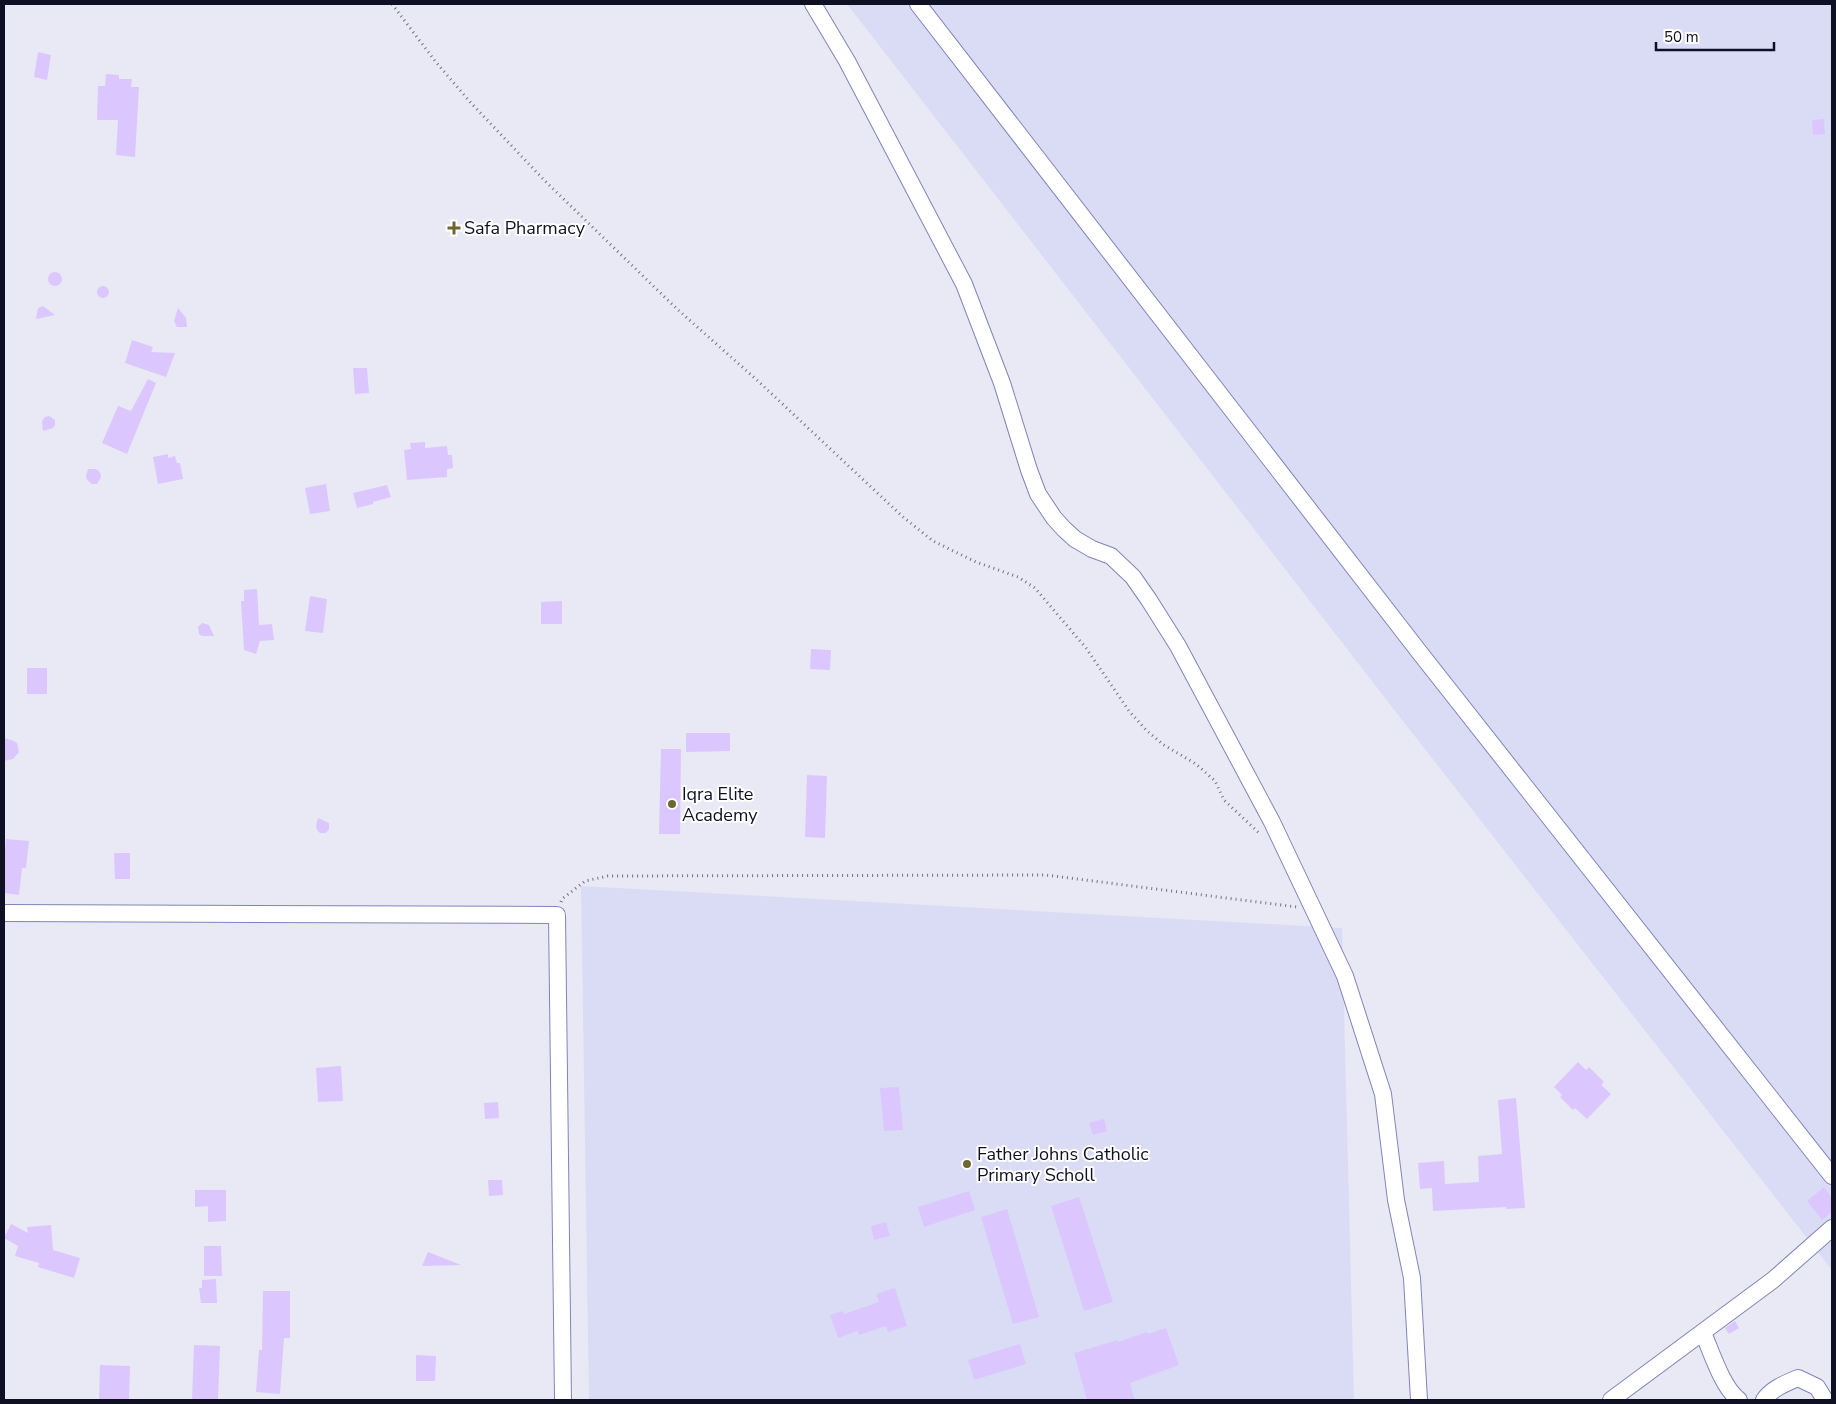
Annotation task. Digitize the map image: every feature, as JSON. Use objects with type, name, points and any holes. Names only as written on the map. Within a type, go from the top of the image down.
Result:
[{"type":"street","points":[[814,4],[847,61],[964,284],[1002,383],[1038,494],[1064,529],[1075,539],[1092,549],[1111,556],[1133,576],[1149,600],[1178,646],[1267,813],[1345,976],[1383,1094],[1396,1200],[1412,1278],[1419,1400]]},
{"type":"street","points":[[918,4],[1420,653],[1832,1176]]},
{"type":"street","points":[[4,913],[557,915],[563,1400]]},
{"type":"street","points":[[1611,1400],[1773,1280],[1832,1228]]},
{"type":"street","points":[[1703,1333],[1726,1386],[1739,1400]]},
{"type":"street","points":[[1764,1400],[1766,1396],[1778,1387],[1798,1378],[1817,1387],[1825,1400]]},
{"type":"path","points":[[392,4],[435,61],[471,103],[545,181],[677,309],[758,381],[903,517],[933,541],[976,562],[1018,577],[1034,588],[1086,648],[1129,711],[1147,731],[1164,745],[1196,764],[1215,781],[1224,800],[1259,833]]},
{"type":"path","points":[[557,915],[562,899],[577,886],[585,880],[608,876],[1046,875],[1314,910]]},
{"type":"shaded area","points":[[847,4],[1832,4],[1832,1270],[1392,707]]},
{"type":"shaded area","name":"Father Johns Catholic Primary Scholl","points":[[581,886],[1342,928],[1354,1400],[589,1400]]},
{"type":"building","points":[[38,52],[51,55],[47,80],[34,77]]},
{"type":"building","points":[[106,74],[119,75],[119,79],[132,79],[131,87],[139,87],[135,157],[116,155],[118,120],[97,120],[98,86],[105,86]]},
{"type":"building","points":[[1824,119],[1825,134],[1813,135],[1812,120]]},
{"type":"building","points":[[55,272],[60,274],[62,279],[60,284],[55,286],[50,284],[48,279],[50,274]]},
{"type":"building","points":[[101,286],[105,286],[109,292],[105,298],[101,298],[97,294],[97,290]]},
{"type":"building","points":[[43,306],[55,315],[36,319],[38,308]]},
{"type":"building","points":[[178,308],[186,318],[187,327],[177,327],[174,321]]},
{"type":"building","points":[[132,340],[153,347],[151,352],[175,353],[166,377],[125,363]]},
{"type":"building","points":[[353,368],[367,368],[369,393],[355,394]]},
{"type":"building","points":[[148,379],[156,383],[127,454],[102,443],[118,406],[131,411]]},
{"type":"building","points":[[49,416],[55,420],[55,425],[53,428],[43,431],[42,421],[45,417]]},
{"type":"building","points":[[425,442],[425,448],[447,446],[448,455],[452,455],[453,468],[447,469],[447,477],[407,480],[404,450],[411,449],[410,443]]},
{"type":"building","points":[[168,454],[168,458],[175,456],[177,463],[180,463],[183,479],[158,484],[153,457]]},
{"type":"building","points":[[88,469],[96,469],[100,472],[101,477],[97,484],[92,484],[87,480]]},
{"type":"building","points":[[326,484],[330,511],[310,514],[305,488]]},
{"type":"building","points":[[387,485],[391,497],[357,508],[353,493]]},
{"type":"building","points":[[257,589],[259,625],[272,624],[274,640],[260,641],[256,654],[244,650],[241,601],[244,601],[244,590]]},
{"type":"building","points":[[310,596],[327,599],[323,633],[305,631]]},
{"type":"building","points":[[562,601],[562,624],[541,624],[541,602]]},
{"type":"building","points":[[202,623],[209,625],[214,636],[202,636],[199,634],[198,627]]},
{"type":"building","points":[[811,649],[831,650],[830,670],[810,669]]},
{"type":"building","points":[[27,668],[47,668],[47,694],[27,694]]},
{"type":"building","points":[[686,733],[730,733],[730,751],[686,752]]},
{"type":"building","points":[[4,738],[17,743],[19,752],[13,759],[4,761]]},
{"type":"building","points":[[661,749],[681,749],[680,834],[659,834]]},
{"type":"building","points":[[807,775],[827,776],[825,838],[805,837]]},
{"type":"building","points":[[318,818],[329,823],[329,829],[326,833],[320,833],[317,830]]},
{"type":"building","points":[[6,839],[29,841],[26,868],[22,868],[19,895],[4,893]]},
{"type":"building","points":[[114,853],[130,853],[130,879],[115,879]]},
{"type":"building","points":[[1578,1062],[1586,1070],[1589,1067],[1604,1082],[1601,1085],[1611,1094],[1587,1119],[1575,1108],[1573,1110],[1560,1097],[1562,1095],[1554,1087]]},
{"type":"building","points":[[341,1066],[343,1101],[318,1102],[316,1068]]},
{"type":"building","points":[[899,1087],[903,1130],[884,1131],[880,1088]]},
{"type":"building","points":[[1516,1098],[1525,1208],[1506,1209],[1506,1207],[1433,1211],[1432,1188],[1420,1189],[1418,1163],[1444,1161],[1445,1184],[1479,1182],[1478,1156],[1502,1154],[1498,1100]]},
{"type":"building","points":[[498,1102],[499,1118],[485,1119],[484,1103]]},
{"type":"building","points":[[1104,1119],[1107,1131],[1093,1135],[1089,1123]]},
{"type":"building","points":[[488,1180],[502,1180],[503,1195],[489,1196]]},
{"type":"building","points":[[1824,1187],[1832,1198],[1832,1212],[1822,1220],[1807,1201]]},
{"type":"building","points":[[195,1190],[226,1190],[226,1221],[208,1222],[208,1206],[195,1207]]},
{"type":"building","points":[[969,1191],[975,1210],[924,1227],[918,1207]]},
{"type":"building","points":[[1079,1197],[1113,1302],[1084,1311],[1051,1206]]},
{"type":"building","points":[[1007,1209],[1039,1317],[1013,1324],[981,1217]]},
{"type":"building","points":[[886,1222],[890,1236],[874,1240],[871,1226]]},
{"type":"building","points":[[11,1224],[28,1233],[27,1227],[51,1225],[53,1250],[80,1258],[74,1278],[38,1267],[39,1263],[15,1256],[18,1246],[4,1238]]},
{"type":"building","points":[[204,1246],[221,1246],[222,1276],[204,1276]]},
{"type":"building","points":[[428,1252],[461,1265],[422,1266]]},
{"type":"building","points":[[216,1279],[217,1303],[201,1303],[199,1288],[202,1288],[202,1280]]},
{"type":"building","points":[[895,1288],[907,1326],[888,1332],[886,1326],[859,1335],[857,1331],[838,1338],[830,1315],[843,1311],[844,1314],[879,1302],[876,1294]]},
{"type":"building","points":[[263,1291],[290,1291],[290,1338],[284,1338],[280,1394],[256,1392],[259,1350],[262,1350]]},
{"type":"building","points":[[1735,1321],[1739,1328],[1729,1334],[1725,1328]]},
{"type":"building","points":[[1166,1328],[1179,1365],[1130,1383],[1135,1400],[1087,1400],[1074,1353]]},
{"type":"building","points":[[1020,1344],[1026,1364],[974,1380],[968,1360]]},
{"type":"building","points":[[194,1345],[220,1346],[218,1400],[192,1400]]},
{"type":"building","points":[[416,1355],[436,1356],[435,1381],[416,1381]]},
{"type":"building","points":[[100,1365],[130,1366],[129,1400],[99,1400]]},
{"type":"place","name":"Safa Pharmacy","points":[[454,228]]},
{"type":"place","name":"Iqra Elite Academy","points":[[672,804]]},
{"type":"place","name":"Father Johns Catholic Primary Scholl","points":[[967,1164]]}]
